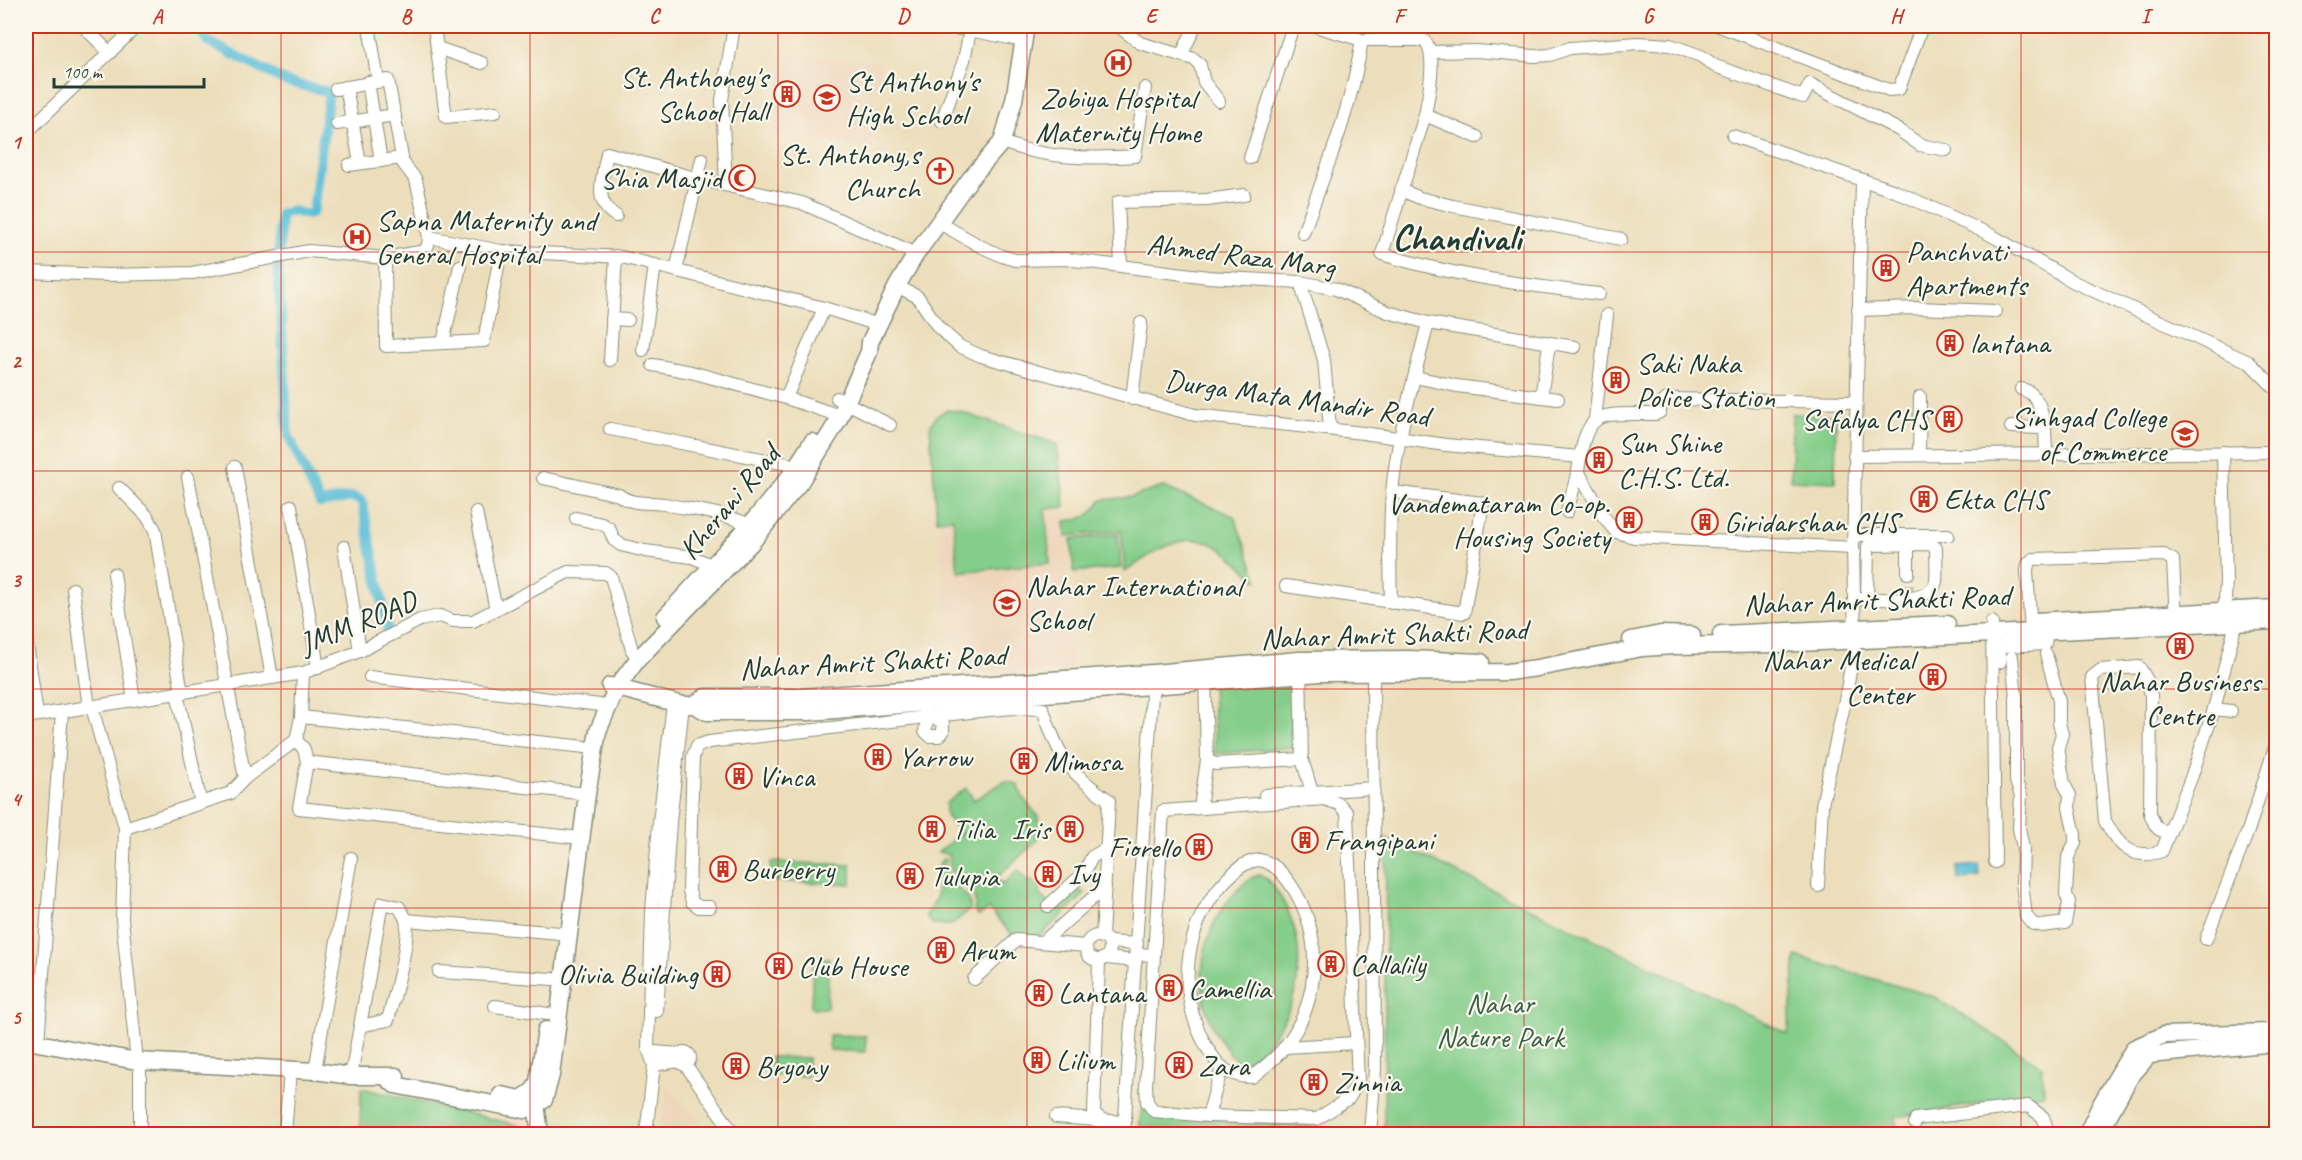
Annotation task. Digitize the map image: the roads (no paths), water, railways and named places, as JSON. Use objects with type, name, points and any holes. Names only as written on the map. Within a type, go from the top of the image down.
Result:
[{"type":"street","points":[[82,26],[110,53]]},
{"type":"street","points":[[26,133],[137,26]]},
{"type":"street","points":[[369,26],[374,118],[381,160]]},
{"type":"street","points":[[434,26],[446,117],[495,112]]},
{"type":"street","points":[[726,185],[722,100],[734,26]]},
{"type":"street","points":[[936,26],[1025,33]]},
{"type":"street","points":[[1118,26],[1140,43],[1194,59],[1200,65],[1204,82],[1219,101]]},
{"type":"street","points":[[1182,54],[1195,26]]},
{"type":"street","points":[[1250,158],[1293,26]]},
{"type":"street","points":[[1315,26],[1362,40],[1423,40],[1428,44],[1431,52],[1429,95],[1425,116],[1382,254],[1424,267],[1522,284],[1599,294]]},
{"type":"street","points":[[1409,26],[1410,39]]},
{"type":"street","points":[[1719,26],[1889,90],[1899,89],[1922,26]]},
{"type":"street","points":[[942,122],[964,60],[970,28]]},
{"type":"street","name":"Kherani Road","points":[[613,687],[635,654],[801,482],[839,407],[861,345],[870,342],[897,286],[938,222],[970,179],[1002,142],[1014,100],[1025,33]]},
{"type":"street","points":[[1303,233],[1346,116],[1362,40]]},
{"type":"street","points":[[1431,52],[1476,51],[1535,56],[1550,55],[1570,48],[1638,43],[1670,45],[1701,56],[1715,66],[1803,97],[1810,84],[1899,129],[1920,145],[1946,150]]},
{"type":"street","points":[[437,48],[482,63]]},
{"type":"street","points":[[26,273],[108,275],[192,273],[309,251],[385,258],[425,251],[429,237],[416,180],[403,164],[395,115],[388,80],[341,88],[353,121],[354,164],[402,158]]},
{"type":"street","points":[[1002,142],[1020,149],[1067,157],[1135,156],[1145,88]]},
{"type":"street","points":[[337,124],[395,115]]},
{"type":"street","points":[[1425,116],[1477,137]]},
{"type":"street","points":[[1733,136],[1895,191],[1989,234],[2074,282],[2249,362],[2277,389]]},
{"type":"street","points":[[616,216],[605,210],[600,199],[607,153],[802,203],[916,254]]},
{"type":"street","points":[[676,270],[702,159]]},
{"type":"street","points":[[1861,598],[1853,548],[1862,180]]},
{"type":"street","points":[[1401,190],[1420,198],[1453,206],[1621,239]]},
{"type":"street","points":[[1120,266],[1118,202],[1179,202],[1244,195]]},
{"type":"street","name":"Ahmed Raza Marg","points":[[938,222],[980,246],[1015,260],[1065,259],[1208,277],[1300,282],[1333,288],[1388,312],[1428,323],[1575,348]]},
{"type":"street","points":[[429,237],[501,251],[655,265],[824,308],[879,325]]},
{"type":"street","points":[[385,258],[386,346],[484,341],[501,251]]},
{"type":"street","points":[[611,261],[637,265]]},
{"type":"street","points":[[610,360],[611,261]]},
{"type":"street","points":[[643,350],[655,265]]},
{"type":"street","points":[[443,343],[460,266]]},
{"type":"street","points":[[1300,282],[1324,360],[1330,429]]},
{"type":"street","name":"Durga Mata Mandir Road","points":[[897,286],[918,297],[938,327],[959,346],[981,356],[1195,415],[1461,446],[1580,457]]},
{"type":"street","points":[[786,398],[824,308]]},
{"type":"street","points":[[1858,310],[1917,308],[1995,310]]},
{"type":"street","points":[[1567,512],[1588,428],[1594,419],[1607,315]]},
{"type":"street","points":[[612,319],[628,320]]},
{"type":"street","points":[[1132,399],[1141,323]]},
{"type":"street","points":[[1391,603],[1392,492],[1400,438],[1428,323]]},
{"type":"street","points":[[1541,397],[1549,345]]},
{"type":"street","points":[[653,365],[691,372],[786,398],[839,407],[890,425]]},
{"type":"street","points":[[1415,377],[1457,386],[1558,399]]},
{"type":"street","points":[[2021,389],[2032,394],[2037,401],[2045,428],[2046,454]]},
{"type":"street","points":[[1919,455],[1920,397]]},
{"type":"street","points":[[1594,419],[1605,415],[1656,414],[1660,412],[1661,405],[1667,399],[1855,402]]},
{"type":"street","name":"Kherani Road","points":[[755,528],[839,407]]},
{"type":"street","points":[[2011,427],[2045,428]]},
{"type":"street","points":[[610,429],[797,466]]},
{"type":"street","points":[[2170,832],[2162,832],[2156,828],[2150,813],[2151,695],[2147,680],[2139,668],[2101,670],[2092,677],[2105,821],[2115,841],[2137,855],[2149,856],[2162,851],[2170,832],[2191,778],[2214,709],[2229,617],[2226,586],[2223,452]]},
{"type":"street","points":[[1854,456],[2277,453]]},
{"type":"street","points":[[235,467],[272,678]]},
{"type":"street","points":[[1578,471],[1604,517],[1616,532],[1634,537],[1853,548]]},
{"type":"street","points":[[188,477],[245,778]]},
{"type":"street","points":[[543,478],[619,495],[625,500],[662,504],[732,519],[755,528]]},
{"type":"street","points":[[119,488],[147,516],[155,530],[179,693],[201,804]]},
{"type":"street","points":[[1286,586],[1464,613],[1483,503],[1392,492]]},
{"type":"street","points":[[291,507],[318,668]]},
{"type":"street","points":[[476,512],[496,610]]},
{"type":"street","points":[[576,518],[609,528],[614,540],[621,544],[645,551],[692,557],[719,568]]},
{"type":"street","points":[[1854,534],[1932,544],[1936,548],[1936,581],[1933,588],[1918,599],[1861,598]]},
{"type":"street","points":[[1818,886],[1822,805],[1846,696],[1868,546],[1948,535]]},
{"type":"street","points":[[1908,540],[1908,573]]},
{"type":"street","points":[[344,548],[360,651]]},
{"type":"street","points":[[1993,675],[1998,675],[2000,649],[2003,646],[2045,644],[2036,628],[2027,571],[2028,564],[2033,559],[2164,555],[2169,557],[2172,560],[2176,620]]},
{"type":"street","name":"JMM ROAD","points":[[31,716],[303,673],[360,651],[420,620],[440,616],[453,621],[473,621],[568,572],[606,573],[611,577],[635,654]]},
{"type":"street","points":[[114,574],[134,700]]},
{"type":"street","points":[[73,589],[91,707],[125,828],[122,919],[137,1061],[140,1067],[140,1134]]},
{"type":"street","name":"Nahar Amrit Shakti Road","points":[[929,709],[1153,680],[1300,667],[1508,672],[1537,669],[1642,643],[2036,628],[2229,617],[2277,608]]},
{"type":"street","name":"Nahar Amrit Shakti Road","points":[[2229,617],[2277,621]]},
{"type":"street","points":[[1992,628],[1995,862]]},
{"type":"street","points":[[26,637],[31,716]]},
{"type":"street","points":[[2012,657],[2016,697],[2015,766],[2016,781],[2021,796],[2019,828],[2023,848],[2022,883],[2025,916],[2033,924],[2042,926],[2065,923],[2069,902],[2066,894],[2068,857],[2075,843],[2069,808],[2070,795],[2064,784],[2058,747],[2062,734],[2059,700],[2046,654]]},
{"type":"street","points":[[1300,667],[1302,759],[1312,792]]},
{"type":"street","points":[[1370,1134],[1376,1069],[1373,667]]},
{"type":"street","points":[[125,828],[231,793],[245,778],[296,740],[301,717],[303,673]]},
{"type":"street","points":[[1202,801],[1207,760],[1205,676]]},
{"type":"street","points":[[370,677],[600,705]]},
{"type":"street","points":[[1056,1116],[1102,1120],[1125,1128],[1153,680]]},
{"type":"street","name":"Nahar Amrit Shakti Road","points":[[683,704],[705,697],[799,697],[929,709],[1044,698],[1153,680]]},
{"type":"street","points":[[613,687],[683,704],[666,830],[652,1027],[654,1058],[646,1134]]},
{"type":"street","points":[[62,712],[32,1041],[137,1061],[315,1071],[351,1076],[387,1078],[398,1076],[529,1101],[544,1100],[551,1075],[583,793],[585,747],[600,705],[613,687]]},
{"type":"street","points":[[530,1134],[529,1101],[539,1073],[572,837],[598,731],[613,687]]},
{"type":"street","points":[[710,907],[699,907],[692,902],[689,891],[693,756],[697,746],[709,742],[929,709],[1043,708],[1053,738],[1066,763],[1085,784],[1109,800],[1105,939],[1110,952],[1102,959],[1094,1113],[1102,1120]]},
{"type":"street","points":[[2214,709],[2231,711]]},
{"type":"street","points":[[301,717],[585,747]]},
{"type":"street","points":[[296,740],[304,749],[307,762],[299,808],[572,837]]},
{"type":"street","points":[[2206,939],[2248,831],[2277,744]]},
{"type":"street","points":[[1207,760],[1215,764],[1302,759]]},
{"type":"street","points":[[307,762],[583,793]]},
{"type":"street","points":[[1994,768],[2015,766]]},
{"type":"street","points":[[1994,782],[2016,781]]},
{"type":"street","points":[[1158,804],[1374,788]]},
{"type":"street","points":[[1324,799],[1339,804],[1347,813],[1353,958],[1358,1082],[1349,1098],[1317,1119],[1208,1116],[1154,1111],[1147,1102],[1146,1086],[1163,811],[1324,799]]},
{"type":"street","points":[[666,830],[691,830]]},
{"type":"street","points":[[1048,906],[1084,873],[1092,857],[1107,848]]},
{"type":"street","points":[[315,1071],[351,858]]},
{"type":"street","points":[[1260,860],[1269,862],[1279,870],[1301,902],[1313,939],[1314,978],[1304,1015],[1285,1047],[1271,1062],[1252,1077],[1238,1077],[1229,1074],[1222,1067],[1200,1035],[1193,1017],[1189,998],[1188,960],[1191,940],[1206,905],[1224,882],[1248,861],[1260,860]]},
{"type":"street","points":[[1044,941],[1105,887]]},
{"type":"street","points":[[351,1076],[382,903],[399,908],[406,920],[396,991],[387,1020],[360,1026]]},
{"type":"street","points":[[406,920],[560,933]]},
{"type":"street","points":[[1086,946],[1091,939],[1105,939],[1137,953]]},
{"type":"street","points":[[974,979],[1016,940],[1086,946]]},
{"type":"street","points":[[1086,946],[1089,956],[1102,959],[1137,953],[1154,955]]},
{"type":"street","points":[[1353,958],[1375,956]]},
{"type":"street","points":[[439,972],[553,979]]},
{"type":"street","points":[[495,1006],[548,1014]]},
{"type":"street","points":[[2098,1134],[2130,1077],[2149,1055],[2161,1046],[2164,1035],[2277,1030]]},
{"type":"street","points":[[1285,1047],[1356,1043]]},
{"type":"street","points":[[2087,1134],[2101,1104],[2134,1048],[2277,1043]]},
{"type":"street","points":[[654,1058],[681,1060],[734,1134]]},
{"type":"street","points":[[1208,1116],[1222,1067]]},
{"type":"street","points":[[285,1134],[290,1070]]},
{"type":"street","points":[[529,1101],[540,1134]]},
{"type":"street","points":[[1915,1123],[1916,1119],[2028,1106],[2043,1117],[2049,1134]]},
{"type":"street","points":[[1101,1134],[1102,1120]]},
{"type":"water","points":[[1979,865],[1980,877],[1958,880],[1957,867]]},
{"type":"waterway","points":[[200,26],[207,41],[287,82],[329,92],[313,211],[309,215],[292,211],[281,214],[278,265],[288,435],[320,503],[352,497],[362,501],[388,631]]},
{"type":"tunnel","points":[[1907,597],[1908,573]]},
{"type":"place","name":"Zobiya Hospital Maternity Home","points":[[1118,63]]},
{"type":"place","name":"St. Anthoney's School Hall","points":[[787,94]]},
{"type":"place","name":"St Anthony's High School","points":[[827,98]]},
{"type":"place","name":"St. Anthony,s Church","points":[[940,171]]},
{"type":"place","name":"Shia Masjid","points":[[742,178]]},
{"type":"place","name":"Sapna Maternity and General Hospital","points":[[357,237]]},
{"type":"place","name":"Panchvati Apartments","points":[[1886,268]]},
{"type":"place","name":"lantana","points":[[1950,343]]},
{"type":"place","name":"Saki Naka Police Station","points":[[1616,380]]},
{"type":"place","name":"Safalya CHS","points":[[1949,419]]},
{"type":"place","name":"Sinhgad College of Commerce","points":[[2185,434]]},
{"type":"place","name":"Sun Shine C.H.S. Ltd.","points":[[1599,460]]},
{"type":"place","name":"Ekta CHS","points":[[1924,499]]},
{"type":"place","name":"Vandemataram Co-op. Housing Society","points":[[1629,520]]},
{"type":"place","name":"Giridarshan CHS","points":[[1705,522]]},
{"type":"place","name":"Nahar International School","points":[[1007,603]]},
{"type":"place","name":"Nahar Business Centre","points":[[2180,646]]},
{"type":"place","name":"Nahar Medical Center","points":[[1933,677]]},
{"type":"place","name":"Yarrow","points":[[878,757]]},
{"type":"place","name":"Mimosa","points":[[1024,761]]},
{"type":"place","name":"Vinca","points":[[739,776]]},
{"type":"place","name":"Tilia","points":[[932,829]]},
{"type":"place","name":"Iris","points":[[1070,829]]},
{"type":"place","name":"Frangipani","points":[[1305,840]]},
{"type":"place","name":"Fiorello","points":[[1199,847]]},
{"type":"place","name":"Burberry","points":[[723,869]]},
{"type":"place","name":"Ivy","points":[[1048,874]]},
{"type":"place","name":"Tulupia","points":[[910,876]]},
{"type":"place","name":"Arum","points":[[941,950]]},
{"type":"place","name":"Callalily","points":[[1331,964]]},
{"type":"place","name":"Club House","points":[[779,966]]},
{"type":"place","name":"Olivia Building","points":[[717,974]]},
{"type":"place","name":"Camellia","points":[[1169,988]]},
{"type":"place","name":"Lantana","points":[[1039,993]]},
{"type":"place","name":"Lilium","points":[[1037,1060]]},
{"type":"place","name":"Zara","points":[[1179,1065]]},
{"type":"place","name":"Bryony","points":[[736,1066]]},
{"type":"place","name":"Zinnia","points":[[1314,1082]]},
{"type":"district","name":"Chandivali","points":[[1457,237]]},
{"type":"park label","name":"Nahar Nature Park","points":[[1500,1020]]}]
